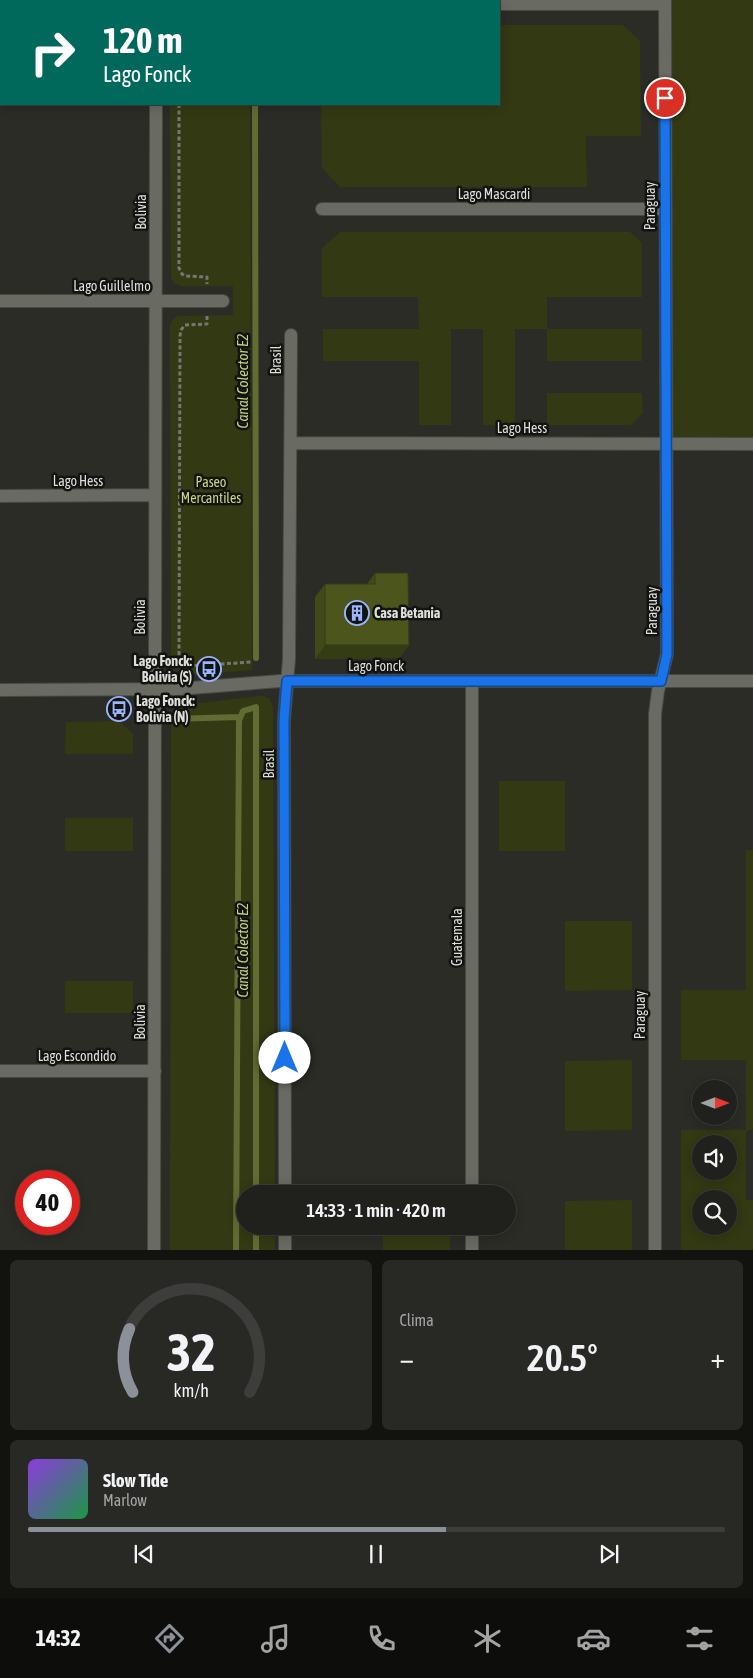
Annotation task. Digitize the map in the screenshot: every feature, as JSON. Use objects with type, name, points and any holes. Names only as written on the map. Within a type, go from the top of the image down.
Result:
[{"type":"street","points":[[500,4],[664,2]]},
{"type":"street","name":"Paraguay","points":[[655,1250],[655,714],[667,654],[664,2]]},
{"type":"street","name":"Bolivia","points":[[154,1250],[156,105]]},
{"type":"street","name":"Lago Mascardi","points":[[322,209],[665,209]]},
{"type":"street","name":"Lago Guillelmo","points":[[0,301],[223,301]]},
{"type":"street","name":"Brasil","points":[[285,1185],[284,720],[289,659],[291,335]]},
{"type":"street","name":"Lago Hess","points":[[291,443],[753,444]]},
{"type":"street","name":"Lago Hess","points":[[0,496],[155,495]]},
{"type":"street","name":"Lago Fonck","points":[[0,690],[193,689],[257,682],[287,681],[753,681]]},
{"type":"street","name":"Guatemala","points":[[472,681],[472,1185]]},
{"type":"street","name":"Lago Escondido","points":[[0,1071],[154,1071]]},
{"type":"street","points":[[285,1235],[285,1250]]},
{"type":"street","points":[[472,1235],[472,1250]]},
{"type":"path","points":[[179,105],[179,268],[185,276],[207,277],[207,286]]},
{"type":"path","points":[[207,315],[207,324],[185,325],[181,330],[180,336],[179,656],[181,662],[188,666],[252,662]]},
{"type":"green space","points":[[671,0],[753,0],[753,437],[672,437]]},
{"type":"green space","points":[[500,25],[623,25],[640,41],[641,136],[586,136],[587,187],[340,187],[322,168],[321,105],[500,105]]},
{"type":"green space","name":"Paseo Mercantiles","points":[[170,105],[250,105],[252,670],[188,675],[176,669],[171,660],[170,326],[172,320],[178,316],[233,315],[233,286],[181,286],[175,284],[171,278]]},
{"type":"green space","points":[[340,232],[630,232],[642,243],[642,297],[547,297],[547,329],[515,329],[515,425],[483,425],[483,329],[451,329],[451,425],[419,425],[419,361],[323,361],[323,329],[419,329],[418,297],[322,297],[322,248]]},
{"type":"green space","points":[[547,329],[642,329],[642,361],[547,361]]},
{"type":"green space","points":[[547,393],[642,393],[643,413],[631,425],[547,425]]},
{"type":"green space","points":[[264,696],[270,699],[273,708],[275,1185],[236,1185],[236,1235],[275,1235],[275,1250],[170,1250],[171,719],[175,710],[183,705]]},
{"type":"green space","points":[[119,721],[133,734],[133,754],[65,754],[66,722]]},
{"type":"green space","points":[[499,781],[565,781],[565,851],[499,851]]},
{"type":"green space","points":[[65,818],[133,818],[133,851],[65,851]]},
{"type":"green space","points":[[746,850],[753,850],[753,1130],[746,1131],[746,1200],[753,1200],[753,1250],[681,1250],[681,1130],[746,1130],[746,1060],[681,1060],[681,990],[746,990]]},
{"type":"green space","points":[[565,921],[632,921],[632,990],[565,991]]},
{"type":"green space","points":[[65,981],[133,981],[133,1013],[65,1013]]},
{"type":"green space","points":[[632,1060],[632,1130],[565,1131],[565,1061]]},
{"type":"green space","points":[[632,1200],[632,1250],[565,1250],[565,1201]]},
{"type":"green space","points":[[383,1235],[450,1235],[450,1250],[383,1250]]},
{"type":"building","name":"Casa Betania","points":[[375,573],[408,573],[409,645],[325,645],[325,584],[375,584]]},
{"type":"waterway","name":"Canal Colector E2","points":[[255,105],[256,658]]},
{"type":"waterway","points":[[236,1185],[239,721],[243,711],[256,707],[256,1185]]},
{"type":"waterway","points":[[171,719],[239,717]]},
{"type":"waterway","points":[[236,1235],[236,1250]]},
{"type":"waterway","name":"Canal Colector E2","points":[[256,1235],[256,1250]]},
{"type":"place","name":"Casa Betania","points":[[357,613]]},
{"type":"place","name":"Lago Fonck: Bolivia (S)","points":[[209,669]]},
{"type":"place","name":"Lago Fonck: Bolivia (N)","points":[[119,709]]},
{"type":"route","points":[[285,1058],[284,712],[287,681],[661,681],[667,654],[665,98]]}]
